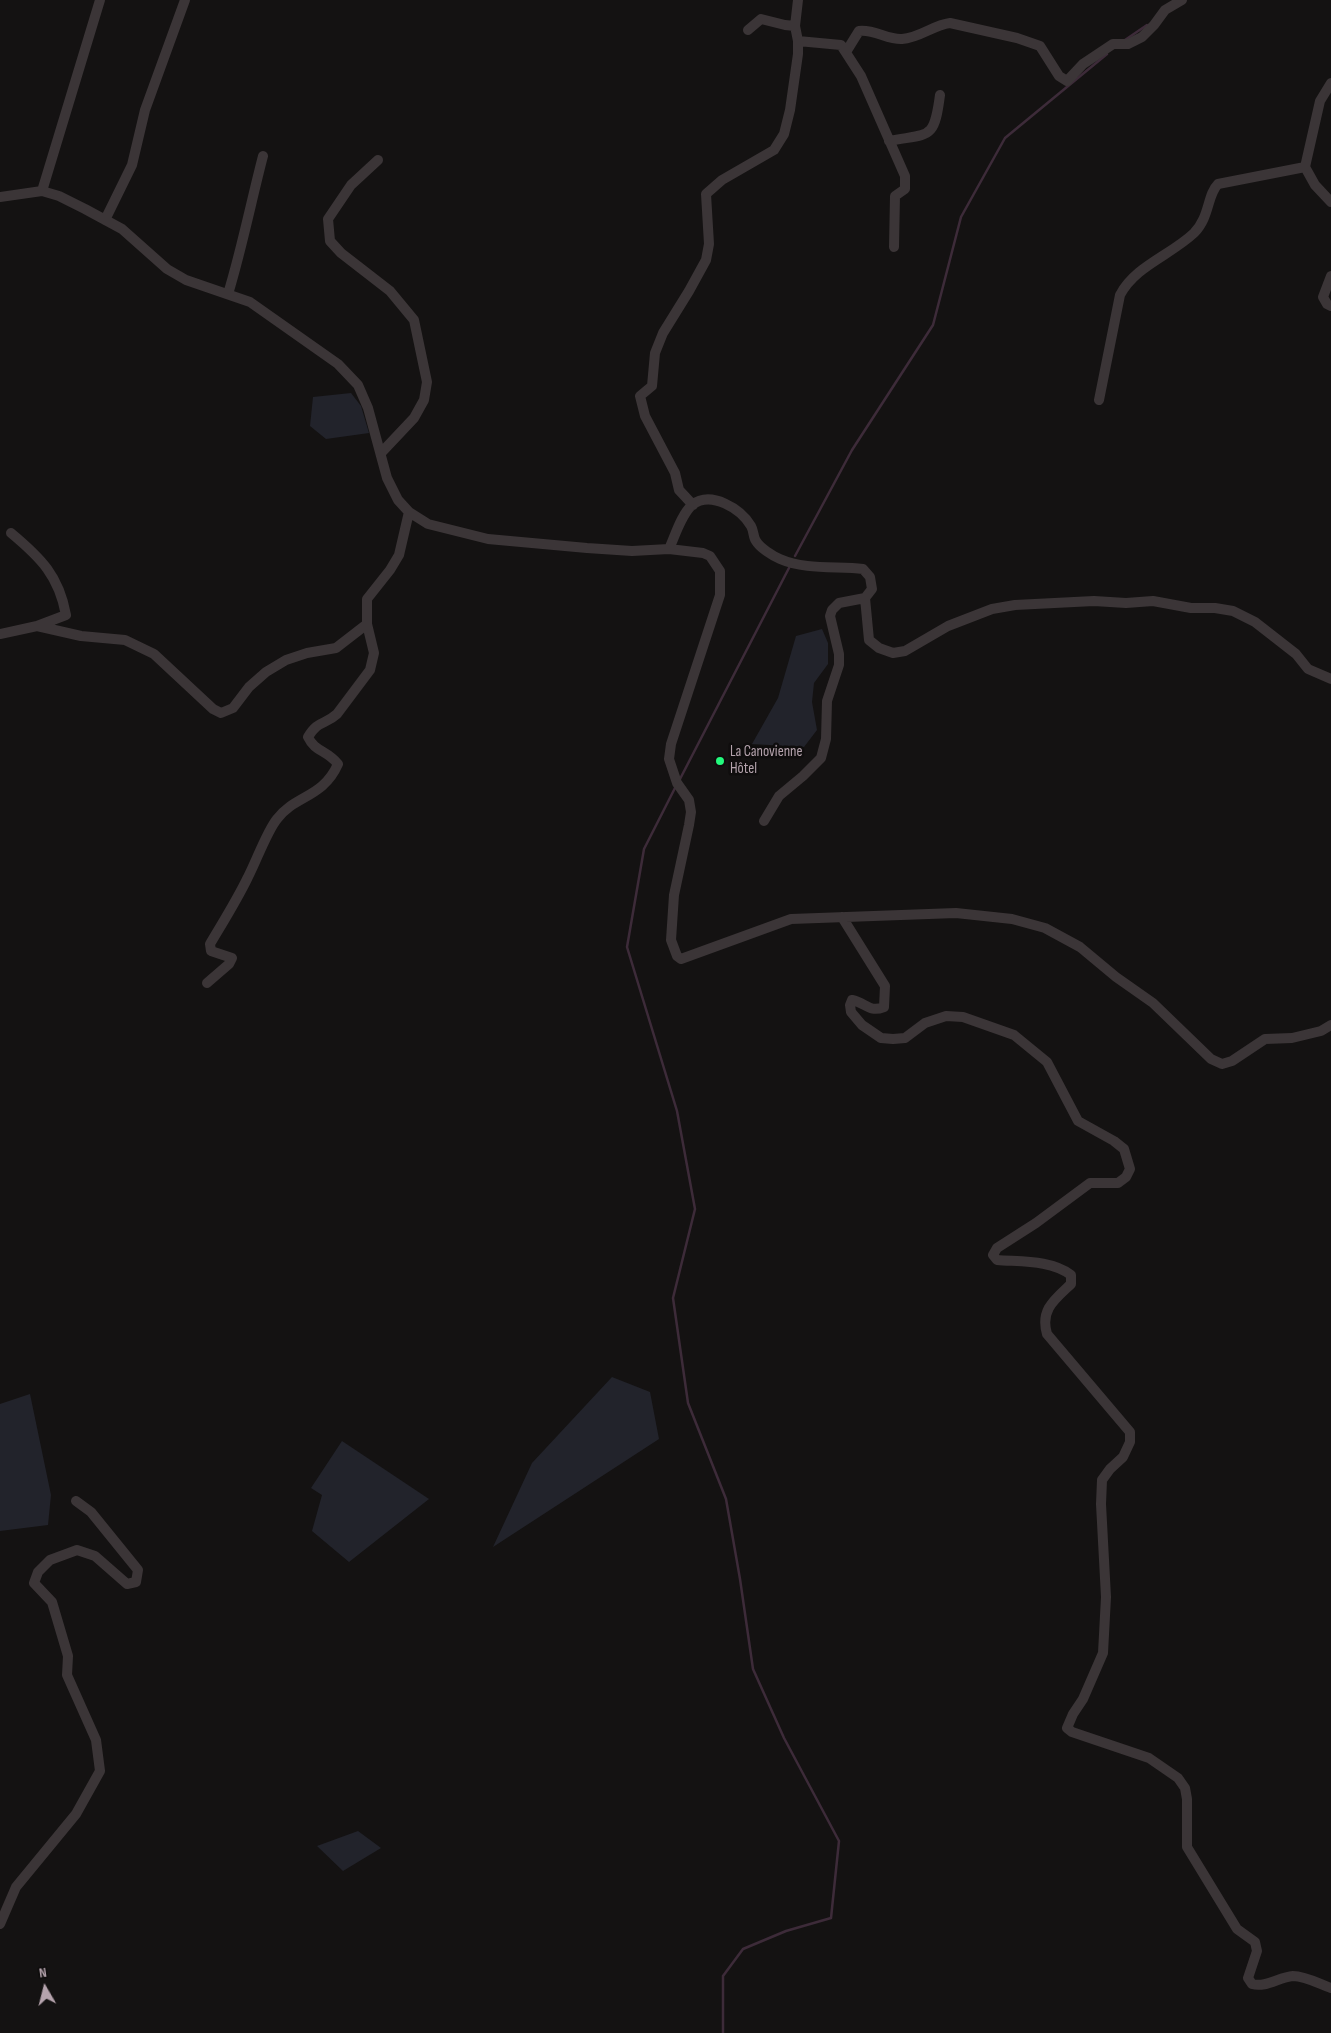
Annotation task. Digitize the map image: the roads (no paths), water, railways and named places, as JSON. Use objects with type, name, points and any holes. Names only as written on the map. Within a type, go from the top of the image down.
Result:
[{"type":"street","points":[[42,192],[100,0]]},
{"type":"street","points":[[105,220],[132,165],[145,110],[185,0]]},
{"type":"street","points":[[693,504],[679,490],[675,472],[645,416],[640,396],[652,386],[656,353],[663,333],[706,260],[708,244],[705,207],[706,194],[722,180],[774,150],[784,134],[790,110],[798,41],[794,26],[798,0]]},
{"type":"street","points":[[846,52],[860,31],[900,39],[918,36],[950,22],[1017,38],[1040,46],[1059,76],[1067,81],[1083,64],[1114,44],[1128,44],[1142,37],[1166,10],[1182,0]]},
{"type":"street","points":[[748,30],[761,18],[785,26],[794,26]]},
{"type":"street","points":[[798,41],[842,45],[861,76],[897,155],[906,183],[905,189],[895,196],[894,247]]},
{"type":"street","points":[[1331,83],[1320,101],[1305,167],[1315,184],[1331,202]]},
{"type":"street","points":[[889,141],[927,134],[933,129],[937,120],[940,96]]},
{"type":"street","points":[[228,294],[246,230],[263,156]]},
{"type":"street","points":[[378,160],[351,185],[328,219],[330,241],[341,253],[390,291],[414,320],[427,382],[424,400],[414,418],[381,454]]},
{"type":"street","points":[[1099,400],[1120,295],[1127,282],[1195,232],[1206,217],[1214,188],[1218,184],[1305,167]]},
{"type":"street","points":[[0,196],[42,192],[59,196],[122,229],[168,269],[186,280],[250,302],[338,364],[358,385],[368,408],[387,478],[398,500],[409,512],[428,524],[488,539],[623,550],[669,549],[703,553],[710,556],[720,571],[720,595],[671,744],[669,759],[677,783],[689,800],[690,812],[690,825],[674,895],[671,940],[677,956],[681,959],[791,918],[956,913],[1012,919],[1045,928],[1080,948],[1116,978],[1153,1003],[1211,1059],[1222,1064],[1232,1061],[1265,1039],[1292,1038],[1321,1031],[1331,1025]]},
{"type":"street","points":[[1331,276],[1323,297],[1327,304],[1331,306]]},
{"type":"street","points":[[669,549],[684,516],[693,504],[708,500],[726,504],[743,517],[752,527],[756,541],[781,559],[815,568],[836,566],[863,569],[870,577],[872,589],[865,598],[839,603],[832,610],[830,616],[839,654],[839,664],[827,701],[826,739],[820,758],[780,796],[764,821]]},
{"type":"street","points":[[207,983],[229,964],[232,958],[211,951],[210,944],[244,886],[277,819],[292,805],[322,788],[338,764],[331,755],[311,744],[308,737],[318,724],[333,718],[337,714],[370,670],[374,652],[367,624],[367,599],[390,570],[398,555],[409,512]]},
{"type":"street","points":[[0,634],[37,626],[66,615],[63,596],[40,558],[11,533]]},
{"type":"street","points":[[865,598],[869,640],[879,648],[893,653],[905,651],[948,626],[992,609],[1015,604],[1153,601],[1191,608],[1215,608],[1234,611],[1255,622],[1296,654],[1308,669],[1331,679]]},
{"type":"street","points":[[37,626],[81,636],[125,640],[154,654],[213,709],[221,713],[233,708],[249,687],[266,672],[286,660],[336,648],[367,624]]},
{"type":"street","points":[[842,917],[884,986],[884,1007],[878,1010],[867,1008],[861,1002],[852,1000],[850,1005],[851,1012],[862,1025],[881,1038],[893,1040],[905,1038],[925,1023],[946,1016],[963,1017],[1014,1035],[1047,1062],[1078,1121],[1114,1141],[1124,1149],[1130,1169],[1126,1177],[1118,1183],[1090,1183],[993,1251],[993,1255],[997,1260],[1050,1265],[1061,1268],[1070,1275],[1071,1284],[1054,1300],[1045,1314],[1044,1324],[1047,1334],[1130,1432],[1130,1442],[1123,1457],[1110,1469],[1102,1480],[1101,1504],[1106,1597],[1103,1653],[1090,1684],[1067,1728],[1072,1732],[1149,1758],[1178,1778],[1185,1788],[1187,1799],[1187,1848],[1237,1929],[1255,1942],[1257,1951],[1248,1978],[1252,1984],[1260,1986],[1295,1976],[1331,1988]]},
{"type":"street","points":[[0,1924],[16,1887],[76,1814],[100,1771],[96,1740],[67,1675],[68,1656],[52,1602],[34,1583],[38,1572],[50,1560],[77,1550],[95,1556],[127,1584],[136,1582],[138,1570],[91,1512],[76,1501]]},
{"type":"waterway","points":[[1125,40],[1147,25]]},
{"type":"waterway","points":[[795,556],[852,450],[933,325],[961,217],[1005,138],[1107,54]]},
{"type":"waterway","points":[[680,779],[790,566]]},
{"type":"waterway","points":[[676,786],[644,849],[627,947],[677,1111],[695,1209],[673,1298],[688,1403],[726,1499],[753,1669],[784,1738],[839,1841],[831,1918],[786,1931],[743,1949],[723,1976],[723,2033]]},
{"type":"place","name":"La Canovienne Hôtel","points":[[720,761]]}]
